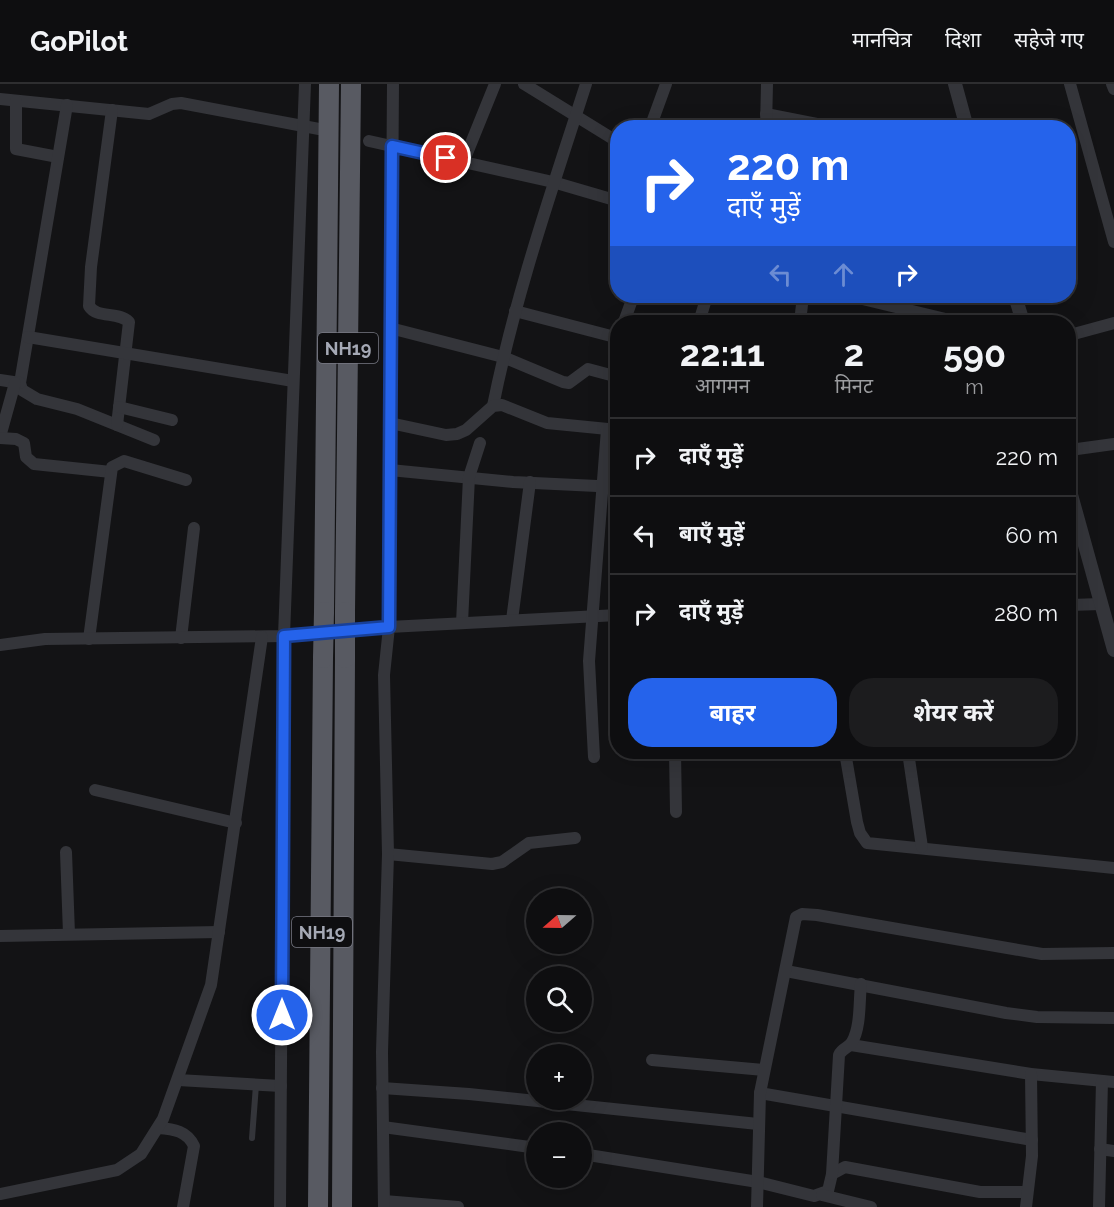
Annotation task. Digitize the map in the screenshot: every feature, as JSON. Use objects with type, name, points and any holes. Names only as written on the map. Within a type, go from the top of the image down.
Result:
[{"type":"highway","name":"NH19","points":[[318,1207],[329,84]]},
{"type":"highway","name":"NH19","points":[[342,1207],[351,84]]},
{"type":"street","points":[[280,1207],[284,636],[305,84]]},
{"type":"street","points":[[393,84],[389,627],[384,675],[388,854],[382,1088],[384,1204],[458,1207]]},
{"type":"street","points":[[463,163],[495,84]]},
{"type":"street","points":[[524,84],[610,137]]},
{"type":"street","points":[[493,406],[515,311],[553,182],[586,84]]},
{"type":"street","points":[[653,120],[666,84]]},
{"type":"street","points":[[766,120],[767,84]]},
{"type":"street","points":[[955,84],[965,120]]},
{"type":"street","points":[[1070,84],[1114,242]]},
{"type":"street","points":[[1112,84],[1114,89]]},
{"type":"street","points":[[0,99],[149,114],[172,104],[182,103],[318,129]]},
{"type":"street","points":[[16,101],[16,149],[58,157]]},
{"type":"street","points":[[67,105],[28,337],[18,383],[0,437],[21,440],[24,443],[26,457],[34,464],[111,472]]},
{"type":"street","points":[[112,110],[95,233],[89,306],[95,312],[125,318],[129,322],[117,425]]},
{"type":"street","points":[[766,114],[796,120]]},
{"type":"street","points":[[369,141],[553,182],[610,199]]},
{"type":"street","points":[[879,303],[929,315]]},
{"type":"street","points":[[515,311],[610,336]]},
{"type":"street","points":[[1076,333],[1114,323]]},
{"type":"street","points":[[390,328],[503,357],[563,382],[569,382],[588,369],[610,374]]},
{"type":"street","points":[[28,337],[127,351],[293,381]]},
{"type":"street","points":[[0,380],[18,383],[26,394],[76,409],[154,440]]},
{"type":"street","points":[[390,423],[446,435],[457,434],[466,430],[493,406],[502,405],[547,423],[610,430]]},
{"type":"street","points":[[119,407],[172,420]]},
{"type":"street","points":[[594,758],[589,680],[592,616],[603,486],[610,442]]},
{"type":"street","points":[[462,623],[469,477],[480,443]]},
{"type":"street","points":[[1076,449],[1114,444]]},
{"type":"street","points":[[89,639],[112,467],[124,461],[186,480]]},
{"type":"street","points":[[390,470],[610,486]]},
{"type":"street","points":[[512,620],[530,482]]},
{"type":"street","points":[[1076,513],[1114,650]]},
{"type":"street","points":[[181,638],[194,528]]},
{"type":"street","points":[[1076,605],[1101,604]]},
{"type":"street","points":[[0,645],[45,639],[284,636],[389,627],[610,615]]},
{"type":"street","points":[[0,1194],[117,1170],[141,1155],[158,1128],[178,1080],[211,985],[262,637]]},
{"type":"street","points":[[675,759],[676,812]]},
{"type":"street","points":[[846,759],[857,822],[863,838],[873,845],[922,847],[1114,868]]},
{"type":"street","points":[[909,759],[922,847]]},
{"type":"street","points":[[95,790],[236,823]]},
{"type":"street","points":[[388,854],[492,864],[502,862],[529,843],[575,838]]},
{"type":"street","points":[[66,852],[69,934]]},
{"type":"street","points":[[757,1207],[760,1093],[796,917],[802,914],[1042,954],[1114,953]]},
{"type":"street","points":[[0,936],[219,932]]},
{"type":"street","points":[[786,971],[966,1006],[1027,1015],[1114,1018]]},
{"type":"street","points":[[822,1195],[828,1191],[832,1174],[834,1106],[839,1055],[850,1045],[855,1035],[861,984]]},
{"type":"street","points":[[850,1045],[1030,1074],[1108,1081],[1100,1149],[1099,1207]]},
{"type":"street","points":[[652,1060],[764,1070]]},
{"type":"street","points":[[1026,1207],[1032,1140],[1030,1074]]},
{"type":"street","points":[[178,1080],[281,1086]]},
{"type":"street","points":[[382,1088],[469,1094],[758,1124]]},
{"type":"street","points":[[760,1093],[1032,1140]]},
{"type":"street","points":[[383,1126],[526,1146]]},
{"type":"street","points":[[158,1128],[180,1131],[190,1139],[194,1146],[183,1207]]},
{"type":"street","points":[[1100,1149],[1114,1151]]},
{"type":"street","points":[[592,1156],[758,1182],[805,1196],[822,1195],[871,1207]]},
{"type":"street","points":[[832,1174],[845,1167],[980,1192],[1026,1192]]},
{"type":"lane","points":[[252,1138],[256,1084]]},
{"type":"route","points":[[282,1015],[284,636],[389,627],[392,146],[446,158]]}]
